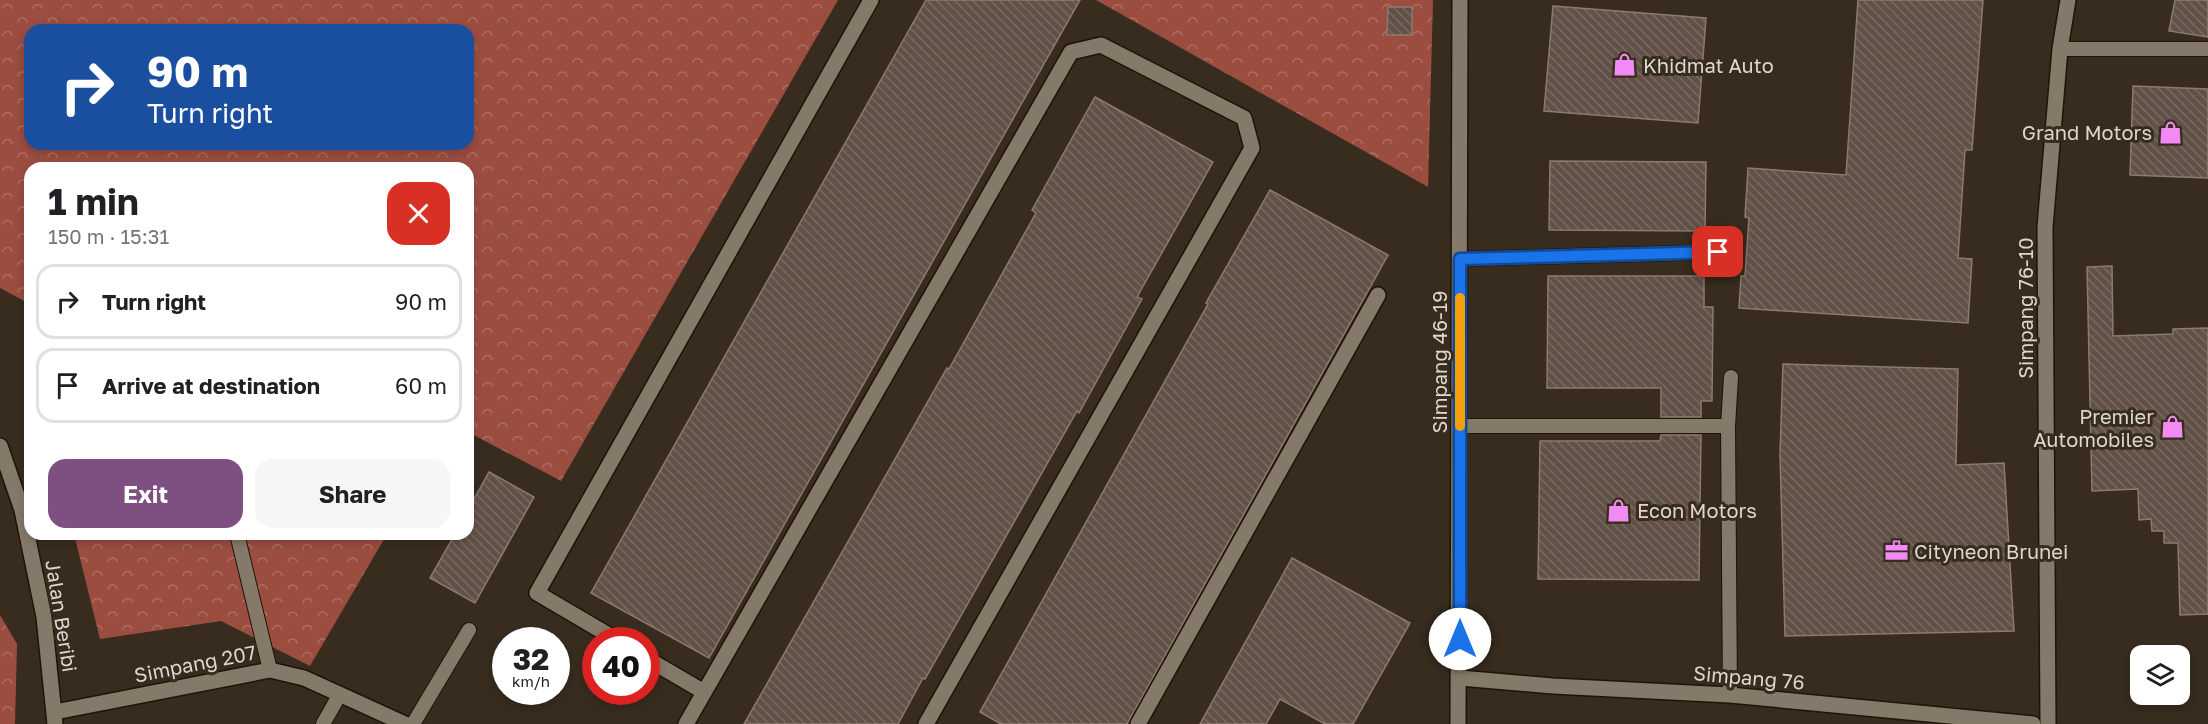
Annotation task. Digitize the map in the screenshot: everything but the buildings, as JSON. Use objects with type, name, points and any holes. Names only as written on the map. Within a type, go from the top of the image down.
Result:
[{"type":"street","points":[[595,627],[537,593],[872,0]]},
{"type":"street","name":"Simpang 46-19","points":[[1458,724],[1460,678],[1460,0]]},
{"type":"street","name":"Simpang 76-10","points":[[2048,724],[2045,227],[2060,49],[2068,0]]},
{"type":"street","points":[[686,724],[1071,52],[1101,45],[1244,118],[1252,148],[927,724]]},
{"type":"street","points":[[1138,724],[1378,296]]},
{"type":"street","name":"Jalan Beribi","points":[[0,446],[24,518]]},
{"type":"street","name":"Jalan Beribi","points":[[29,540],[44,617],[55,718]]},
{"type":"street","points":[[660,666],[704,692]]},
{"type":"street","name":"Simpang 207","points":[[55,718],[270,670],[304,678],[405,724]]},
{"type":"street","name":"Simpang 76","points":[[1460,678],[1553,686],[1730,695],[2033,724]]},
{"type":"lane","points":[[2060,49],[2208,49]]},
{"type":"lane","points":[[1460,259],[1718,252]]},
{"type":"lane","points":[[1730,695],[1728,426],[1731,377]]},
{"type":"lane","points":[[1460,426],[1728,426]]},
{"type":"lane","points":[[238,540],[270,670]]},
{"type":"lane","points":[[413,724],[469,630]]},
{"type":"lane","points":[[323,724],[340,694]]},
{"type":"green space","points":[[0,0],[838,0],[561,481],[474,435],[474,162],[24,162],[24,301],[0,288]]},
{"type":"green space","points":[[1096,0],[1433,0],[1428,187]]},
{"type":"green space","points":[[75,540],[384,540],[310,666],[221,621],[100,639]]},
{"type":"green space","points":[[0,615],[17,644],[15,724],[0,724]]},
{"type":"slow traffic","points":[[1460,298],[1460,426]]},
{"type":"place","name":"Khidmat Auto","points":[[1625,65]]},
{"type":"place","name":"Grand Motors","points":[[2170,132]]},
{"type":"place","name":"Premier Automobiles","points":[[2172,427]]},
{"type":"place","name":"Econ Motors","points":[[1619,510]]},
{"type":"place","name":"Cityneon Brunei","points":[[1896,551]]},
{"type":"route","points":[[1460,639],[1460,259],[1718,252]]}]
